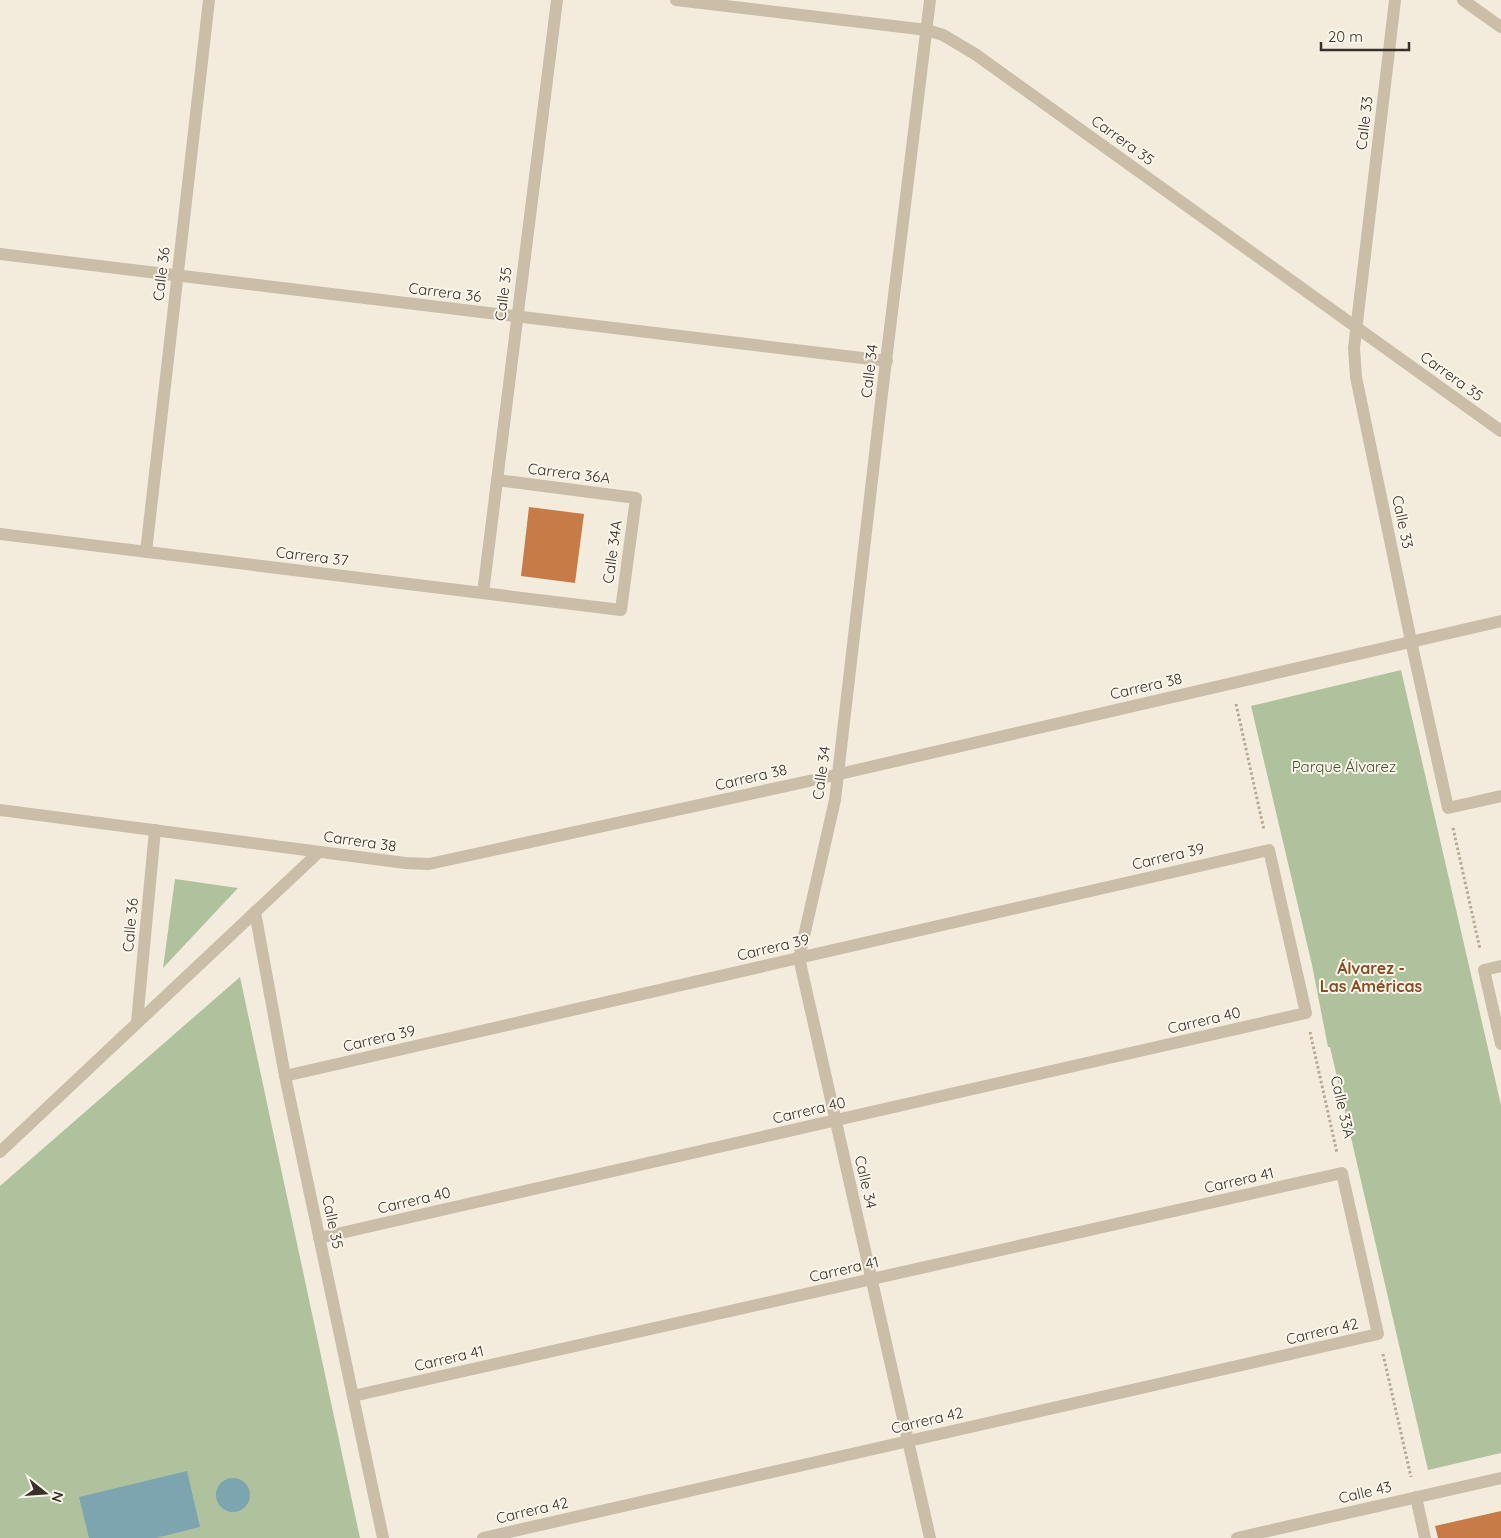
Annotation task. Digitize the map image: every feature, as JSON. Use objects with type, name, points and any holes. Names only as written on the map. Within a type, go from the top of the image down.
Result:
[{"type":"street","name":"Calle 36","points":[[146,552],[209,0]]},
{"type":"street","name":"Calle 35","points":[[483,593],[557,0]]},
{"type":"street","name":"Carrera 35","points":[[676,0],[926,30],[943,35],[975,54],[1501,431]]},
{"type":"street","name":"Calle 34","points":[[930,0],[838,774],[832,810],[799,958],[930,1538]]},
{"type":"street","name":"Calle 33","points":[[1395,0],[1354,348],[1356,377],[1448,808]]},
{"type":"street","points":[[1463,0],[1501,27]]},
{"type":"street","name":"Carrera 36","points":[[0,254],[887,361]]},
{"type":"street","name":"Carrera 36A","points":[[497,480],[636,498]]},
{"type":"street","name":"Calle 34A","points":[[621,610],[636,498]]},
{"type":"street","name":"Carrera 37","points":[[0,534],[621,610]]},
{"type":"street","name":"Carrera 38","points":[[0,810],[405,864],[429,864],[838,774],[1501,621]]},
{"type":"street","points":[[1448,808],[1501,796]]},
{"type":"street","name":"Calle 36","points":[[137,1022],[155,830]]},
{"type":"street","points":[[1269,850],[1306,1013]]},
{"type":"street","name":"Carrera 39","points":[[285,1076],[1269,850]]},
{"type":"street","points":[[0,1152],[319,852]]},
{"type":"street","name":"Calle 35","points":[[255,912],[285,1076],[383,1538]]},
{"type":"street","points":[[1501,966],[1484,970],[1501,1044]]},
{"type":"street","name":"Carrera 40","points":[[319,1238],[1306,1013]]},
{"type":"street","points":[[1342,1173],[1378,1334]]},
{"type":"street","name":"Carrera 41","points":[[353,1396],[1342,1173]]},
{"type":"street","name":"Carrera 42","points":[[483,1538],[1378,1334]]},
{"type":"street","name":"Calle 43","points":[[1237,1538],[1501,1478]]},
{"type":"street","points":[[1416,1497],[1425,1538]]},
{"type":"path","points":[[1231,683],[1269,850]]},
{"type":"path","points":[[1448,808],[1484,970]]},
{"type":"path","name":"Calle 33A","points":[[1306,1013],[1342,1173]]},
{"type":"path","points":[[1378,1334],[1416,1497]]},
{"type":"green space","name":"Parque Álvarez","points":[[1401,670],[1501,1105],[1501,1453],[1428,1470],[1330,1047],[1328,1047],[1312,965],[1251,706]]},
{"type":"green space","points":[[175,879],[238,888],[163,968]]},
{"type":"green space","points":[[240,977],[360,1538],[0,1538],[0,1186]]},
{"type":"water","points":[[187,1471],[200,1527],[156,1538],[89,1538],[79,1497]]},
{"type":"water","points":[[233,1478],[240,1479],[245,1483],[249,1488],[249,1502],[245,1507],[240,1511],[233,1512],[226,1511],[221,1507],[217,1502],[216,1495],[217,1488],[221,1483],[226,1479]]},
{"type":"building","points":[[529,507],[584,514],[575,583],[521,576]]},
{"type":"building","points":[[1501,1511],[1501,1538],[1438,1538],[1435,1526]]},
{"type":"district","name":"Álvarez - Las Américas","points":[[1371,977]]}]
